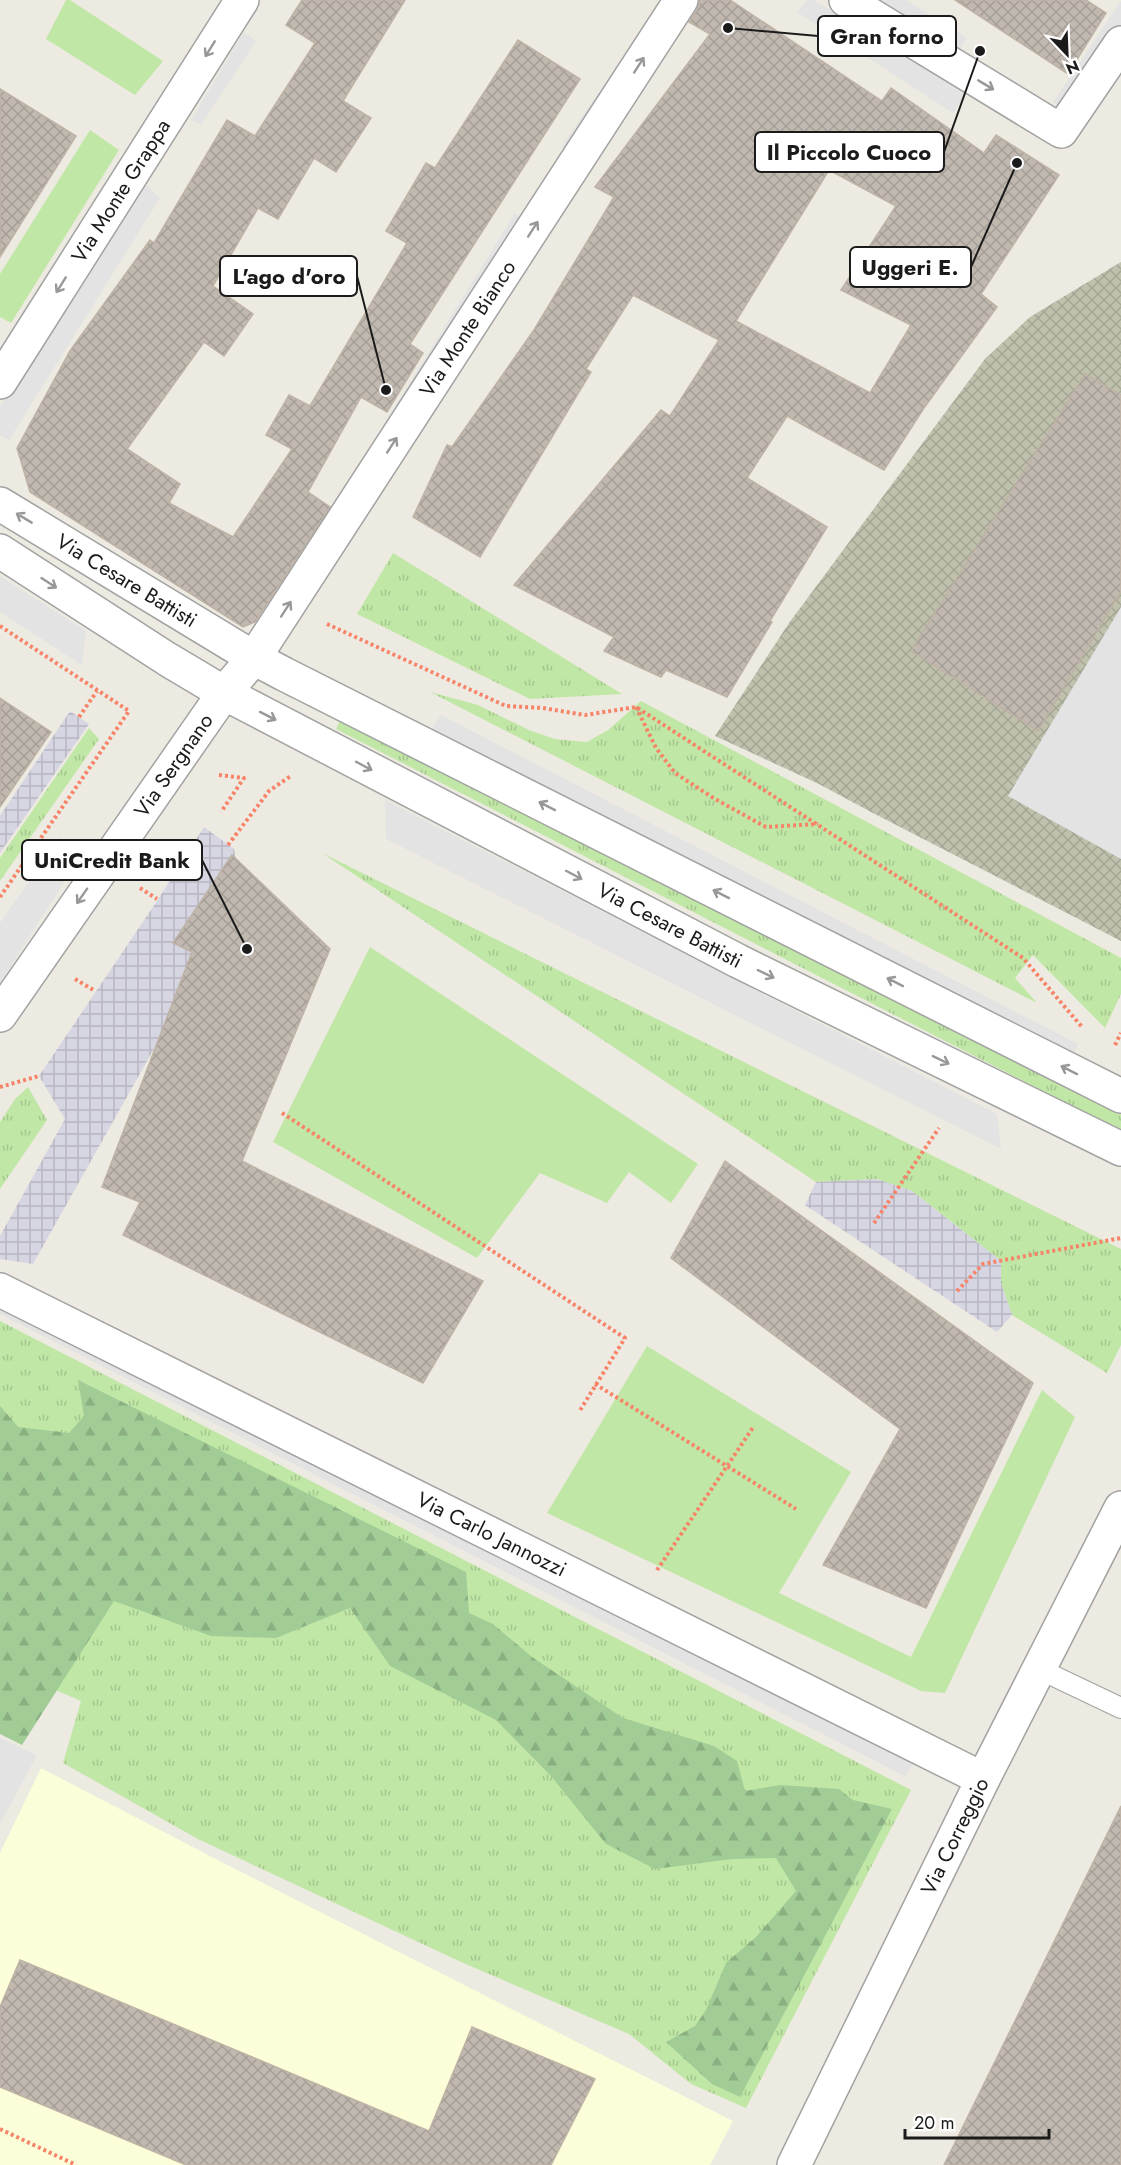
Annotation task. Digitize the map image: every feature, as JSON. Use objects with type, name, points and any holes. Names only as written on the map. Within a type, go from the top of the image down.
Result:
[{"type":"street","name":"Via Monte Grappa","points":[[0,382],[242,0]]},
{"type":"street","name":"Via Monte Bianco","points":[[254,658],[681,0]]},
{"type":"street","points":[[846,0],[1061,131],[1121,43]]},
{"type":"street","name":"Via Cesare Battisti","points":[[0,504],[254,658],[1121,1096]]},
{"type":"street","name":"Via Cesare Battisti","points":[[0,551],[167,659],[224,693],[738,961],[1121,1149]]},
{"type":"street","points":[[224,693],[254,658]]},
{"type":"street","name":"Via Sergnano","points":[[0,1016],[224,693]]},
{"type":"street","name":"Via Carlo Jannozzi","points":[[0,1290],[982,1779]]},
{"type":"street","name":"Via Correggio","points":[[794,2165],[982,1779],[1121,1508]]},
{"type":"lane","points":[[1039,1669],[1121,1708]]},
{"type":"path","points":[[319,620],[506,706],[543,708],[585,715],[636,706],[1023,958],[1085,1031]]},
{"type":"path","points":[[0,626],[129,711],[0,897]]},
{"type":"path","points":[[79,717],[98,691]]},
{"type":"path","points":[[636,706],[656,748],[675,773],[715,799],[766,827],[818,824]]},
{"type":"path","points":[[228,845],[269,791],[295,773],[312,739]]},
{"type":"path","points":[[215,774],[244,778],[221,812]]},
{"type":"path","points":[[139,887],[157,898]]},
{"type":"path","points":[[68,975],[95,991]]},
{"type":"path","points":[[0,1087],[39,1076]]},
{"type":"path","points":[[282,1113],[625,1338],[579,1412]]},
{"type":"path","points":[[874,1222],[939,1128]]},
{"type":"path","points":[[957,1291],[983,1264],[1121,1238]]},
{"type":"path","points":[[595,1384],[796,1509]]},
{"type":"path","points":[[654,1575],[754,1426]]},
{"type":"path","points":[[0,2129],[76,2165]]},
{"type":"shaded area","points":[[662,0],[570,155],[562,146]]},
{"type":"shaded area","points":[[807,0],[814,0],[965,95],[953,113],[797,12]]},
{"type":"shaded area","points":[[867,0],[906,0],[967,38],[956,54]]},
{"type":"shaded area","points":[[1121,1],[1121,32],[1068,112],[1053,102]]},
{"type":"shaded area","points":[[244,32],[256,41],[201,125],[191,120]]},
{"type":"shaded area","points":[[146,185],[160,198],[9,440],[0,435],[0,406]]},
{"type":"shaded area","points":[[515,213],[527,223],[353,492],[346,486]]},
{"type":"shaded area","points":[[1121,262],[1121,941],[819,784],[715,736],[789,623],[985,359],[1030,317]]},
{"type":"shaded area","points":[[0,576],[86,631],[82,665],[0,612]]},
{"type":"shaded area","points":[[1121,607],[1121,859],[1008,796]]},
{"type":"shaded area","points":[[70,711],[89,724],[0,853],[0,816]]},
{"type":"shaded area","points":[[441,715],[1078,1044],[1073,1055],[429,733]]},
{"type":"shaded area","points":[[385,800],[997,1114],[1001,1149],[386,839]]},
{"type":"shaded area","points":[[204,827],[234,849],[242,892],[33,1264],[0,1259],[0,1236],[65,1119],[39,1076]]},
{"type":"shaded area","points":[[60,837],[84,851],[0,983],[0,923]]},
{"type":"shaded area","points":[[877,1179],[912,1191],[1001,1261],[1001,1283],[1012,1315],[997,1332],[805,1205],[816,1182]]},
{"type":"shaded area","points":[[0,1297],[918,1756],[905,1776],[0,1314]]},
{"type":"shaded area","points":[[0,1738],[37,1755],[0,1824]]},
{"type":"shaded area","points":[[41,1768],[733,2121],[710,2165],[0,2165],[0,1853]]},
{"type":"green space","points":[[66,0],[70,0],[163,61],[135,95],[46,39]]},
{"type":"green space","points":[[90,130],[119,150],[11,323],[0,317],[0,274]]},
{"type":"green space","points":[[393,553],[622,694],[530,699],[357,614]]},
{"type":"green space","points":[[430,692],[478,705],[529,730],[555,739],[587,742],[608,730],[641,701],[1121,958],[1121,994],[1105,1028],[1033,955],[1015,978],[1037,1003]]},
{"type":"green space","points":[[342,717],[1121,1113],[1121,1131],[336,729]]},
{"type":"green space","points":[[89,728],[99,739],[0,881],[0,858]]},
{"type":"green space","points":[[322,853],[1121,1249],[1121,1345],[1107,1373],[1012,1315],[1001,1283],[1001,1261],[912,1191],[877,1179],[816,1182]]},
{"type":"green space","points":[[370,947],[698,1164],[671,1203],[629,1172],[607,1203],[540,1173],[477,1258],[273,1142]]},
{"type":"green space","points":[[28,1087],[47,1120],[0,1189],[0,1122],[15,1099]]},
{"type":"green space","points":[[0,1321],[911,1790],[746,2108],[691,2084],[629,2034],[461,1962],[198,1839],[63,1763],[81,1701],[0,1666]]},
{"type":"green space","points":[[647,1346],[851,1472],[779,1593],[911,1657],[1042,1390],[1075,1417],[945,1693],[921,1691],[547,1513]]},
{"type":"green space","points":[[78,1380],[466,1572],[469,1613],[493,1624],[532,1657],[623,1718],[714,1746],[737,1761],[745,1791],[780,1785],[839,1789],[853,1800],[892,1809],[740,2097],[712,2084],[666,2042],[695,2026],[706,2010],[726,1963],[756,1937],[796,1891],[776,1858],[732,1859],[655,1869],[606,1844],[551,1776],[496,1720],[390,1666],[350,1608],[276,1638],[211,1636],[114,1601],[22,1745],[0,1734],[0,1406],[18,1427],[69,1433],[84,1416]]},
{"type":"building","points":[[302,0],[405,0],[343,101],[371,118],[336,172],[314,158],[278,219],[258,208],[213,286],[253,314],[224,356],[204,342],[127,449],[180,484],[169,503],[233,537],[292,449],[266,435],[289,395],[310,406],[407,243],[386,231],[426,163],[435,168],[518,40],[580,79],[410,344],[423,353],[387,412],[361,397],[308,492],[330,507],[255,622],[243,627],[30,492],[17,448],[70,351],[150,240],[154,243],[227,120],[255,136],[315,43],[286,25]]},
{"type":"building","points":[[700,0],[730,0],[882,101],[891,88],[984,153],[996,135],[1059,175],[981,294],[997,307],[924,408],[884,470],[787,416],[747,478],[827,527],[727,697],[666,670],[661,677],[604,651],[614,637],[514,585],[661,410],[670,416],[719,340],[633,295],[586,369],[591,372],[480,557],[413,517],[447,445],[452,447],[534,330],[614,197],[595,187],[710,34],[689,22]],"holes":[[[829,170],[896,206],[841,290],[911,325],[870,393],[736,321]]]},
{"type":"building","points":[[955,0],[1086,0],[1106,13],[1068,74]]},
{"type":"building","points":[[0,89],[76,136],[0,257]]},
{"type":"building","points":[[1085,374],[1121,395],[1121,591],[1038,731],[911,651]]},
{"type":"building","points":[[0,698],[51,732],[0,807]]},
{"type":"building","points":[[232,855],[330,949],[242,1161],[483,1281],[423,1383],[123,1235],[140,1202],[102,1187],[192,952],[173,943]]},
{"type":"building","points":[[725,1161],[1033,1383],[926,1608],[823,1565],[900,1429],[671,1258]]},
{"type":"building","points":[[1121,1806],[1121,2165],[944,2165]]},
{"type":"building","points":[[20,1960],[429,2131],[472,2027],[595,2079],[551,2165],[186,2165],[0,2087],[0,2007]]},
{"type":"place","name":"Gran forno","points":[[728,28]]},
{"type":"place","name":"Il Piccolo Cuoco","points":[[980,51]]},
{"type":"place","name":"Uggeri E.","points":[[1017,163]]},
{"type":"place","name":"L'ago d'oro","points":[[386,390]]},
{"type":"place","name":"UniCredit Bank","points":[[247,949]]}]
